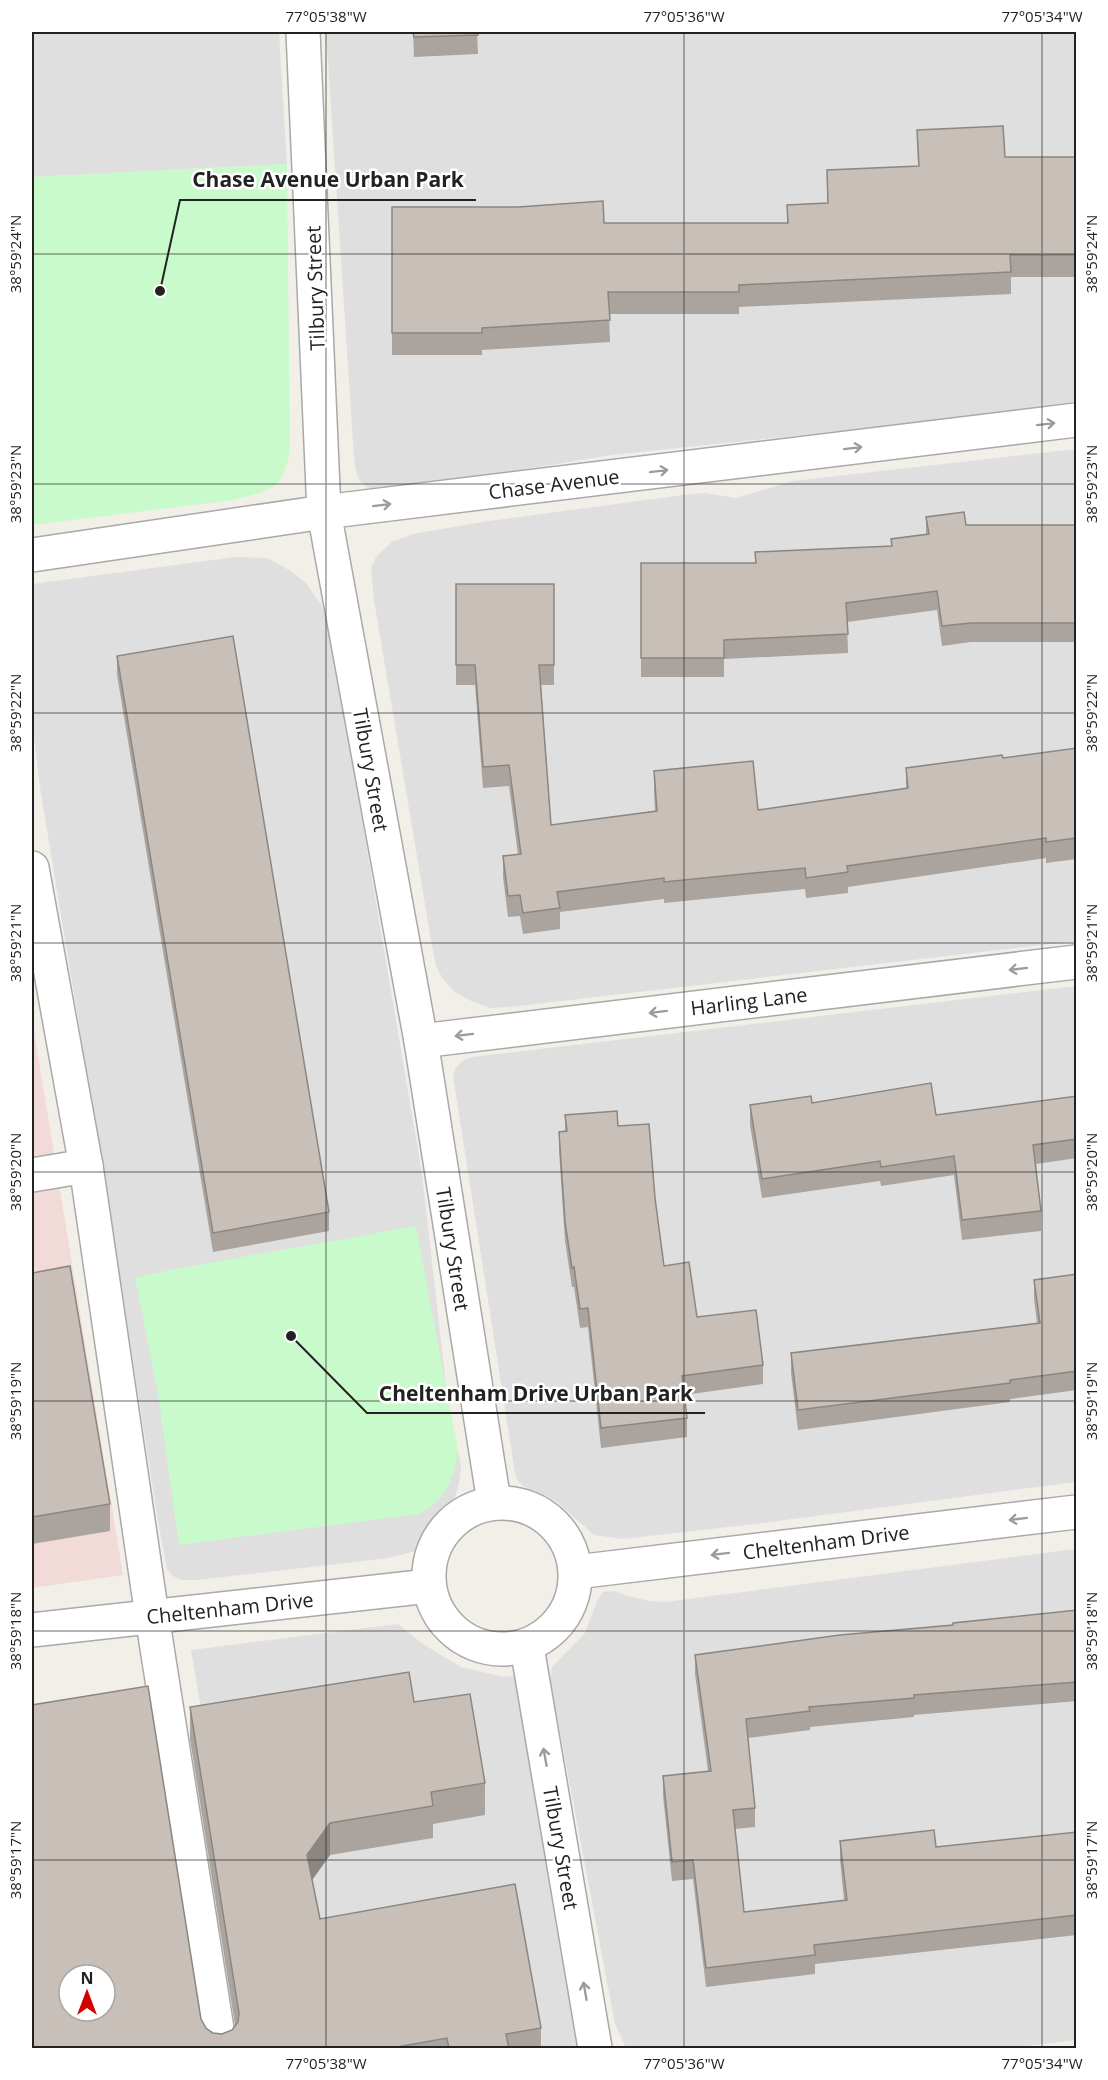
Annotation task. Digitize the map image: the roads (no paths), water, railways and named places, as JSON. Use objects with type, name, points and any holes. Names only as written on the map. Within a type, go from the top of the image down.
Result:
[{"type":"street","name":"Tilbury Street","points":[[303,32],[324,512],[421,1041],[494,1502]]},
{"type":"street","name":"Chase Avenue","points":[[32,555],[324,512],[1077,420]]},
{"type":"street","points":[[32,867],[86,1166],[152,1616],[220,2049]]},
{"type":"street","name":"Harling Lane","points":[[421,1041],[1077,962]]},
{"type":"street","points":[[32,1175],[86,1166]]},
{"type":"street","points":[[494,1502],[535,1510],[555,1525],[570,1546],[576,1572],[573,1596],[556,1625],[526,1647],[487,1648],[454,1632],[439,1614],[429,1586],[435,1544],[452,1521],[494,1502]]},
{"type":"street","name":"Cheltenham Drive","points":[[576,1572],[1077,1512]]},
{"type":"street","name":"Cheltenham Drive","points":[[32,1630],[429,1586]]},
{"type":"street","name":"Tilbury Street","points":[[526,1647],[595,2049]]},
{"type":"place","name":"Chase Avenue Urban Park","points":[[160,291]]},
{"type":"place","name":"Cheltenham Drive Urban Park","points":[[291,1336]]}]
